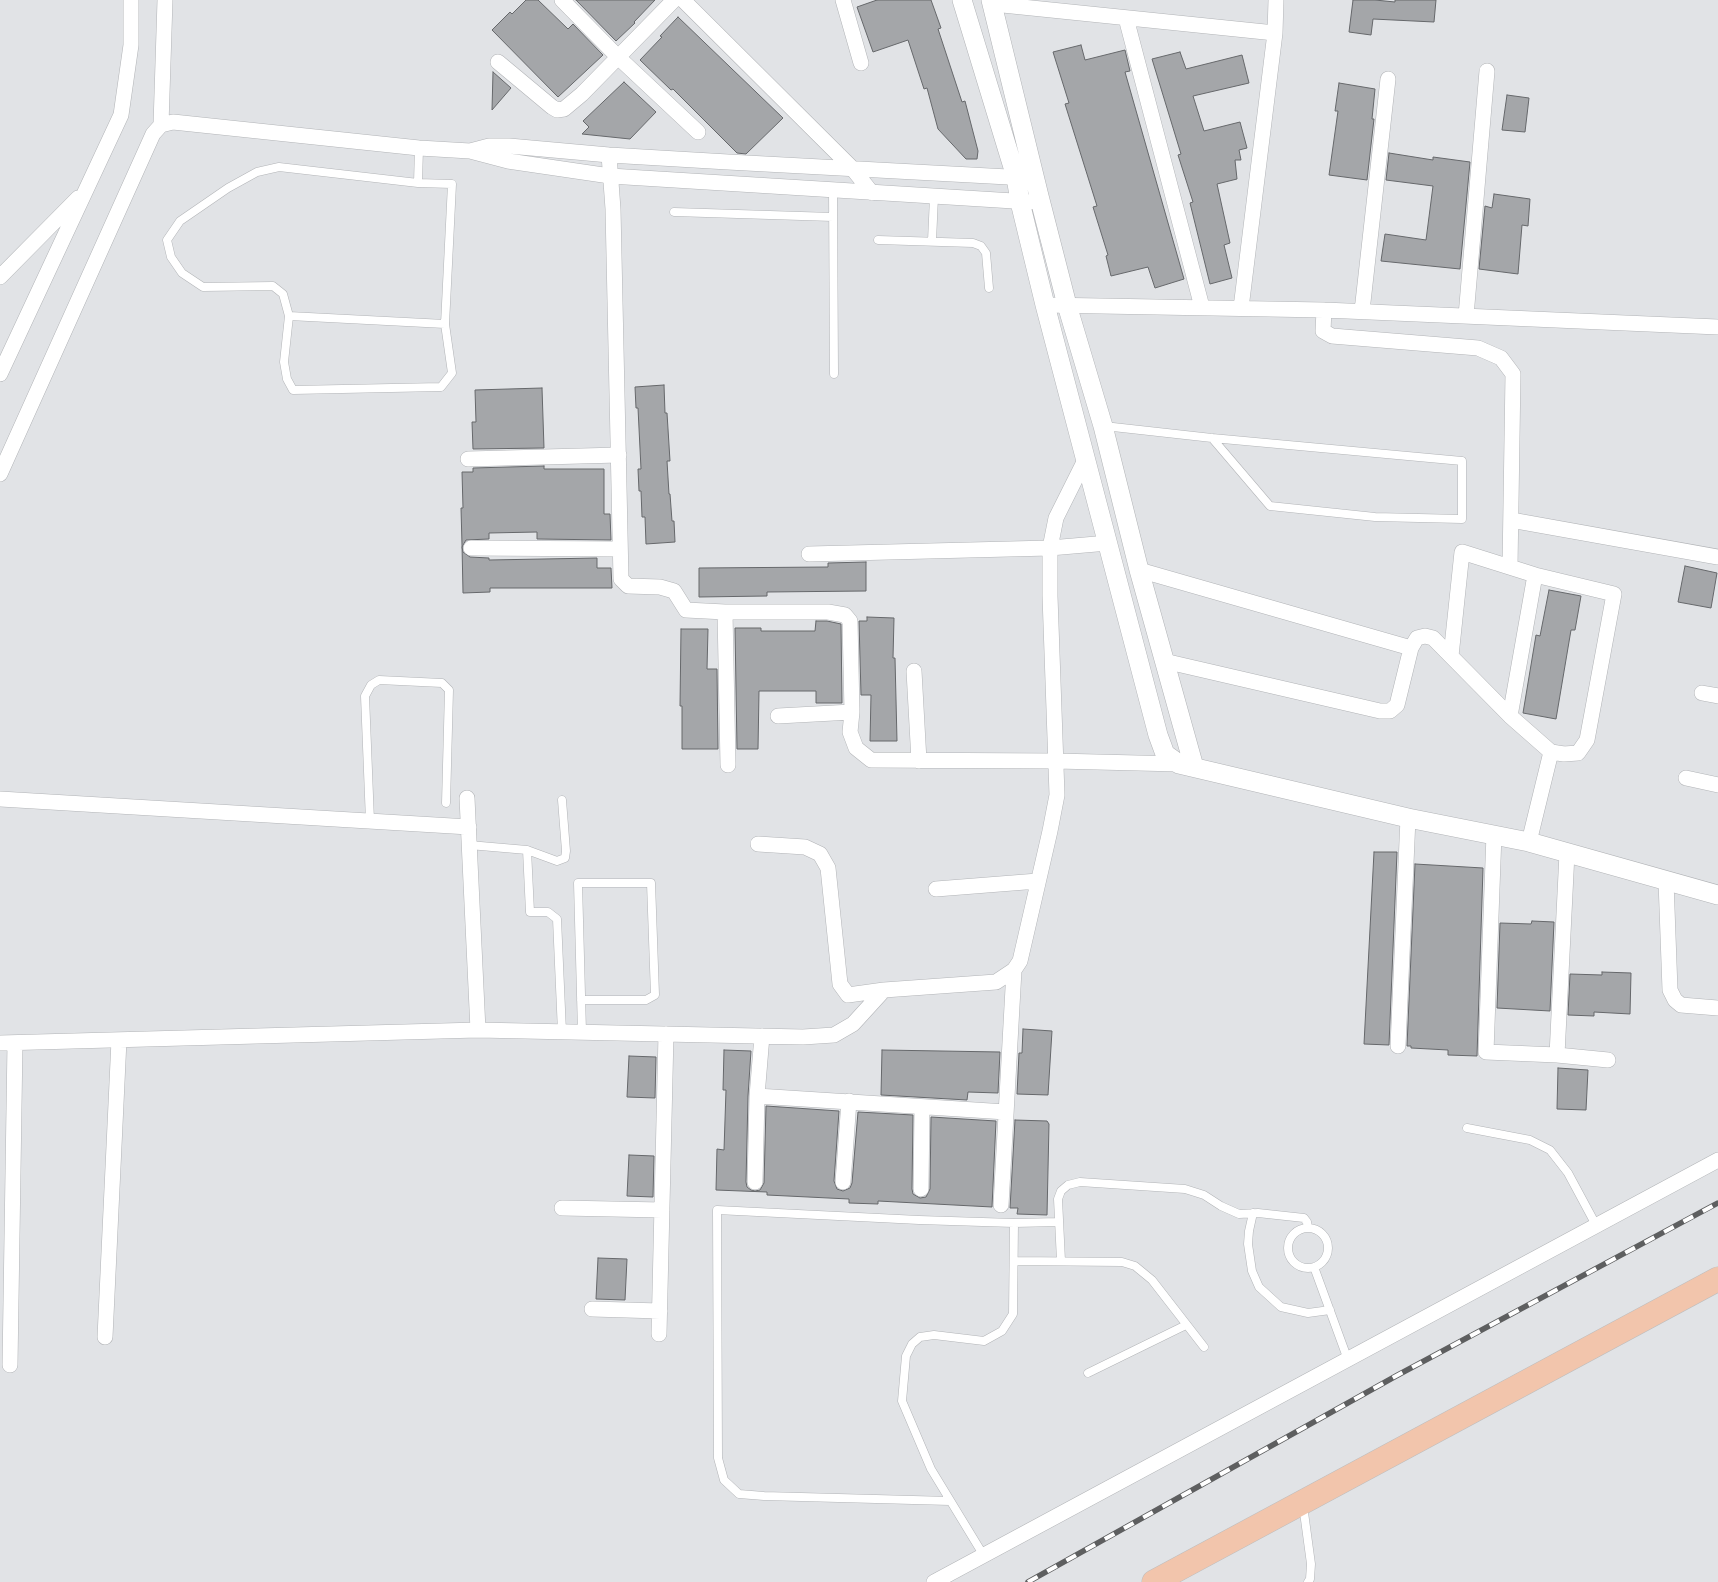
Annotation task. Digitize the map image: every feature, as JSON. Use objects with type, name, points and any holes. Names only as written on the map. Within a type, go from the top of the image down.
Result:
[{"type":"main road","points":[[1154,1582],[1718,1279]]},
{"type":"street","points":[[0,374],[121,115],[131,45],[131,0]]},
{"type":"street","points":[[162,125],[165,0]]},
{"type":"street","points":[[562,0],[619,58],[698,132]]},
{"type":"street","points":[[498,62],[552,107],[557,110],[564,109],[619,58],[674,0]]},
{"type":"street","points":[[683,0],[852,168],[872,193]]},
{"type":"street","points":[[843,0],[861,63]]},
{"type":"street","points":[[962,0],[1016,177],[1020,202],[1045,305],[1158,735],[1165,754],[1186,766]]},
{"type":"street","points":[[1241,308],[1275,33],[1276,0]]},
{"type":"street","points":[[1186,766],[1164,661],[1103,426],[1067,305],[1040,202],[992,2],[1275,33]]},
{"type":"street","points":[[1126,18],[1202,307]]},
{"type":"street","points":[[1466,316],[1487,71]]},
{"type":"street","points":[[1362,311],[1388,79]]},
{"type":"street","points":[[0,474],[153,134],[162,125],[173,122],[419,148],[470,151],[508,161],[610,176],[1040,202]]},
{"type":"street","points":[[470,151],[489,146],[509,146],[609,155],[1034,178]]},
{"type":"street","points":[[609,155],[613,209],[621,579],[628,586],[660,587],[674,591],[686,610],[828,612],[845,615],[850,622],[852,712],[850,732],[856,748],[871,760],[1056,761],[1186,766],[1408,818],[1529,842],[1718,895]]},
{"type":"street","points":[[0,277],[86,190]]},
{"type":"street","points":[[1045,305],[1362,311],[1718,327]]},
{"type":"street","points":[[1324,310],[1323,331],[1332,336],[1478,348],[1501,358],[1512,374],[1510,567]]},
{"type":"street","points":[[468,458],[619,455]]},
{"type":"street","points":[[758,844],[805,847],[820,854],[828,868],[840,984],[848,995],[884,990],[996,982],[1014,970],[1020,961],[1057,795],[1050,548],[1056,518],[1086,458]]},
{"type":"street","points":[[1511,520],[1718,557]]},
{"type":"street","points":[[809,554],[1050,548],[1108,543]]},
{"type":"street","points":[[471,548],[620,549]]},
{"type":"street","points":[[1164,661],[1380,711],[1390,711],[1397,705],[1411,648],[1417,638],[1425,636],[1433,638],[1510,716],[1551,752],[1564,754],[1578,753],[1586,740],[1614,594],[1535,575],[1462,552],[1451,656]]},
{"type":"street","points":[[1140,570],[1411,648]]},
{"type":"street","points":[[1510,716],[1535,575]]},
{"type":"street","points":[[725,612],[728,765]]},
{"type":"street","points":[[914,671],[919,760]]},
{"type":"street","points":[[1702,694],[1718,696]]},
{"type":"street","points":[[778,716],[852,712]]},
{"type":"street","points":[[1529,842],[1551,752]]},
{"type":"street","points":[[1686,778],[1718,786]]},
{"type":"street","points":[[467,798],[478,1030]]},
{"type":"street","points":[[0,799],[469,827]]},
{"type":"street","points":[[1398,1046],[1408,818]]},
{"type":"street","points":[[1494,834],[1486,1052],[1556,1055],[1608,1060]]},
{"type":"street","points":[[1556,1055],[1567,853]]},
{"type":"street","points":[[1666,880],[1670,990],[1675,1000],[1681,1005],[1718,1008]]},
{"type":"street","points":[[936,889],[1038,881]]},
{"type":"street","points":[[1001,1205],[1014,970]]},
{"type":"street","points":[[0,1043],[478,1030],[803,1037],[834,1035],[853,1024],[884,990]]},
{"type":"street","points":[[659,1334],[666,1034]]},
{"type":"street","points":[[755,1182],[757,1096],[762,1036]]},
{"type":"street","points":[[104,1338],[119,1040]]},
{"type":"street","points":[[10,1364],[15,1042]]},
{"type":"street","points":[[757,1096],[1006,1112]]},
{"type":"street","points":[[843,1182],[849,1101]]},
{"type":"street","points":[[921,1189],[922,1107]]},
{"type":"street","points":[[934,1582],[1718,1160]]},
{"type":"street","points":[[562,1208],[662,1210]]},
{"type":"street","points":[[592,1309],[660,1311]]},
{"type":"lane","points":[[418,183],[419,148]]},
{"type":"lane","points":[[279,166],[418,183],[452,184],[445,324],[452,373],[441,387],[294,390],[287,379],[284,362],[289,316],[283,294],[273,286],[203,287],[182,273],[171,257],[167,240],[180,221],[228,188],[257,172],[279,166]]},
{"type":"lane","points":[[833,190],[834,374]]},
{"type":"lane","points":[[932,241],[934,197]]},
{"type":"lane","points":[[674,212],[833,217]]},
{"type":"lane","points":[[878,240],[973,243],[980,246],[986,253],[989,288]]},
{"type":"lane","points":[[289,316],[445,324]]},
{"type":"lane","points":[[1103,426],[1462,461],[1462,519],[1374,517],[1270,506],[1212,438]]},
{"type":"lane","points":[[370,821],[366,696],[371,685],[379,680],[442,683],[449,690],[446,803]]},
{"type":"lane","points":[[469,845],[527,850],[557,861],[564,858],[566,850],[562,800]]},
{"type":"lane","points":[[527,850],[530,912],[548,912],[557,919],[562,1032]]},
{"type":"lane","points":[[581,1000],[646,1000],[655,995],[651,883],[578,883],[581,1000],[582,1032]]},
{"type":"lane","points":[[1466,1128],[1530,1140],[1550,1150],[1568,1173],[1596,1225]]},
{"type":"lane","points":[[1061,1261],[1058,1200],[1061,1191],[1068,1185],[1080,1182],[1185,1189],[1204,1195],[1221,1206],[1239,1214],[1253,1213],[1304,1218],[1308,1228]]},
{"type":"lane","points":[[950,1501],[740,1494],[724,1480],[718,1458],[717,1210],[1014,1223],[1059,1222]]},
{"type":"lane","points":[[1253,1213],[1248,1244],[1252,1271],[1260,1287],[1281,1307],[1308,1312],[1330,1310]]},
{"type":"lane","points":[[984,1556],[931,1470],[902,1401],[906,1356],[912,1344],[920,1337],[934,1335],[984,1341],[1002,1331],[1013,1314],[1014,1223]]},
{"type":"lane","points":[[1308,1228],[1323,1234],[1328,1245],[1326,1258],[1314,1267],[1304,1268],[1297,1265],[1289,1254],[1290,1241],[1293,1235],[1298,1231],[1308,1228]]},
{"type":"lane","points":[[1014,1261],[1122,1262],[1135,1266],[1152,1280],[1204,1347]]},
{"type":"lane","points":[[1314,1267],[1348,1360]]},
{"type":"lane","points":[[1088,1373],[1186,1325]]},
{"type":"lane","points":[[1303,1502],[1311,1564],[1308,1582]]},
{"type":"building","points":[[526,0],[538,0],[568,29],[573,24],[603,55],[558,97],[492,30],[510,12],[512,14]]},
{"type":"building","points":[[576,0],[655,0],[616,41]]},
{"type":"building","points":[[877,0],[931,0],[941,28],[938,29],[962,102],[965,101],[978,151],[977,159],[966,159],[938,129],[927,88],[924,89],[908,40],[873,52],[857,7]]},
{"type":"building","points":[[1353,0],[1395,2],[1395,0],[1436,0],[1434,22],[1373,19],[1371,35],[1349,32]]},
{"type":"building","points":[[678,17],[783,118],[746,154],[737,153],[673,89],[671,90],[640,60]]},
{"type":"building","points":[[1081,45],[1085,60],[1125,50],[1130,71],[1125,72],[1184,279],[1155,288],[1148,267],[1111,276],[1106,256],[1108,255],[1093,207],[1097,206],[1065,104],[1069,103],[1053,52]]},
{"type":"building","points":[[1180,52],[1186,69],[1242,55],[1249,83],[1193,96],[1204,131],[1240,122],[1247,148],[1239,150],[1241,160],[1235,160],[1237,179],[1217,184],[1230,243],[1224,245],[1232,278],[1210,284],[1190,203],[1193,202],[1178,155],[1181,154],[1152,59]]},
{"type":"building","points":[[493,72],[511,88],[492,110]]},
{"type":"building","points":[[624,82],[656,112],[630,139],[582,134],[589,127],[583,121]]},
{"type":"building","points":[[1339,83],[1375,89],[1372,119],[1374,119],[1367,180],[1329,175],[1338,111],[1335,111]]},
{"type":"building","points":[[1507,95],[1529,98],[1525,132],[1502,130]]},
{"type":"building","points":[[1389,153],[1433,160],[1433,157],[1470,162],[1460,269],[1381,261],[1385,234],[1426,240],[1433,186],[1386,180]]},
{"type":"building","points":[[1494,194],[1530,199],[1528,226],[1522,225],[1518,274],[1479,269],[1485,206],[1492,208]]},
{"type":"building","points":[[664,385],[670,461],[667,461],[669,494],[672,521],[674,521],[675,542],[646,544],[645,517],[642,517],[641,491],[639,491],[638,469],[641,469],[635,387]]},
{"type":"building","points":[[542,388],[544,448],[473,449],[472,422],[476,422],[475,390]]},
{"type":"building","points":[[544,466],[544,469],[604,469],[604,514],[610,514],[611,540],[537,539],[537,532],[489,533],[489,539],[466,540],[462,547],[462,472],[473,472],[473,468]]},
{"type":"building","points":[[462,547],[463,552],[470,557],[489,558],[489,560],[597,558],[597,568],[611,568],[612,588],[490,588],[490,592],[463,593]]},
{"type":"building","points":[[866,562],[866,591],[767,592],[767,596],[699,597],[699,568],[828,567],[828,563]]},
{"type":"building","points":[[1685,566],[1717,573],[1711,608],[1678,602]]},
{"type":"building","points":[[1549,590],[1581,596],[1575,630],[1571,630],[1556,719],[1523,713],[1536,635],[1540,636]]},
{"type":"building","points":[[867,617],[894,618],[893,658],[895,658],[897,741],[870,741],[871,695],[861,695],[859,621],[867,621]]},
{"type":"building","points":[[816,621],[841,624],[842,703],[816,703],[816,691],[759,691],[758,749],[737,749],[735,628],[761,628],[761,631],[815,631]]},
{"type":"building","points":[[681,629],[708,629],[707,669],[717,669],[718,749],[682,749],[682,706],[680,706]]},
{"type":"building","points":[[1374,852],[1397,852],[1389,1045],[1364,1044]]},
{"type":"building","points":[[1415,864],[1483,868],[1477,1056],[1448,1055],[1448,1050],[1411,1048],[1411,1046],[1407,1046]]},
{"type":"building","points":[[1532,921],[1554,922],[1550,1011],[1497,1008],[1500,923],[1531,924]]},
{"type":"building","points":[[1602,972],[1631,973],[1630,1014],[1594,1012],[1594,1016],[1568,1015],[1570,974],[1602,975]]},
{"type":"building","points":[[1023,1029],[1052,1031],[1048,1095],[1017,1094],[1019,1053],[1022,1053]]},
{"type":"building","points":[[724,1050],[751,1051],[746,1182],[747,1187],[751,1190],[760,1190],[764,1183],[766,1106],[839,1111],[834,1181],[837,1189],[843,1191],[850,1188],[852,1183],[858,1112],[913,1115],[912,1189],[913,1194],[920,1198],[926,1197],[930,1189],[931,1117],[996,1121],[992,1207],[878,1201],[878,1204],[849,1203],[849,1199],[767,1195],[767,1192],[716,1190],[717,1149],[724,1150],[726,1090],[723,1090]]},
{"type":"building","points":[[882,1050],[1000,1052],[998,1093],[968,1092],[967,1100],[881,1095]]},
{"type":"building","points":[[629,1056],[656,1057],[655,1098],[627,1097]]},
{"type":"building","points":[[1558,1068],[1588,1070],[1586,1110],[1557,1109]]},
{"type":"building","points":[[1015,1120],[1047,1121],[1049,1124],[1047,1215],[1017,1214],[1018,1208],[1010,1208]]},
{"type":"building","points":[[629,1155],[654,1156],[653,1197],[627,1196]]},
{"type":"building","points":[[598,1258],[627,1259],[625,1300],[596,1299]]},
{"type":"railway","points":[[1028,1582],[1396,1376],[1718,1203]]}]
